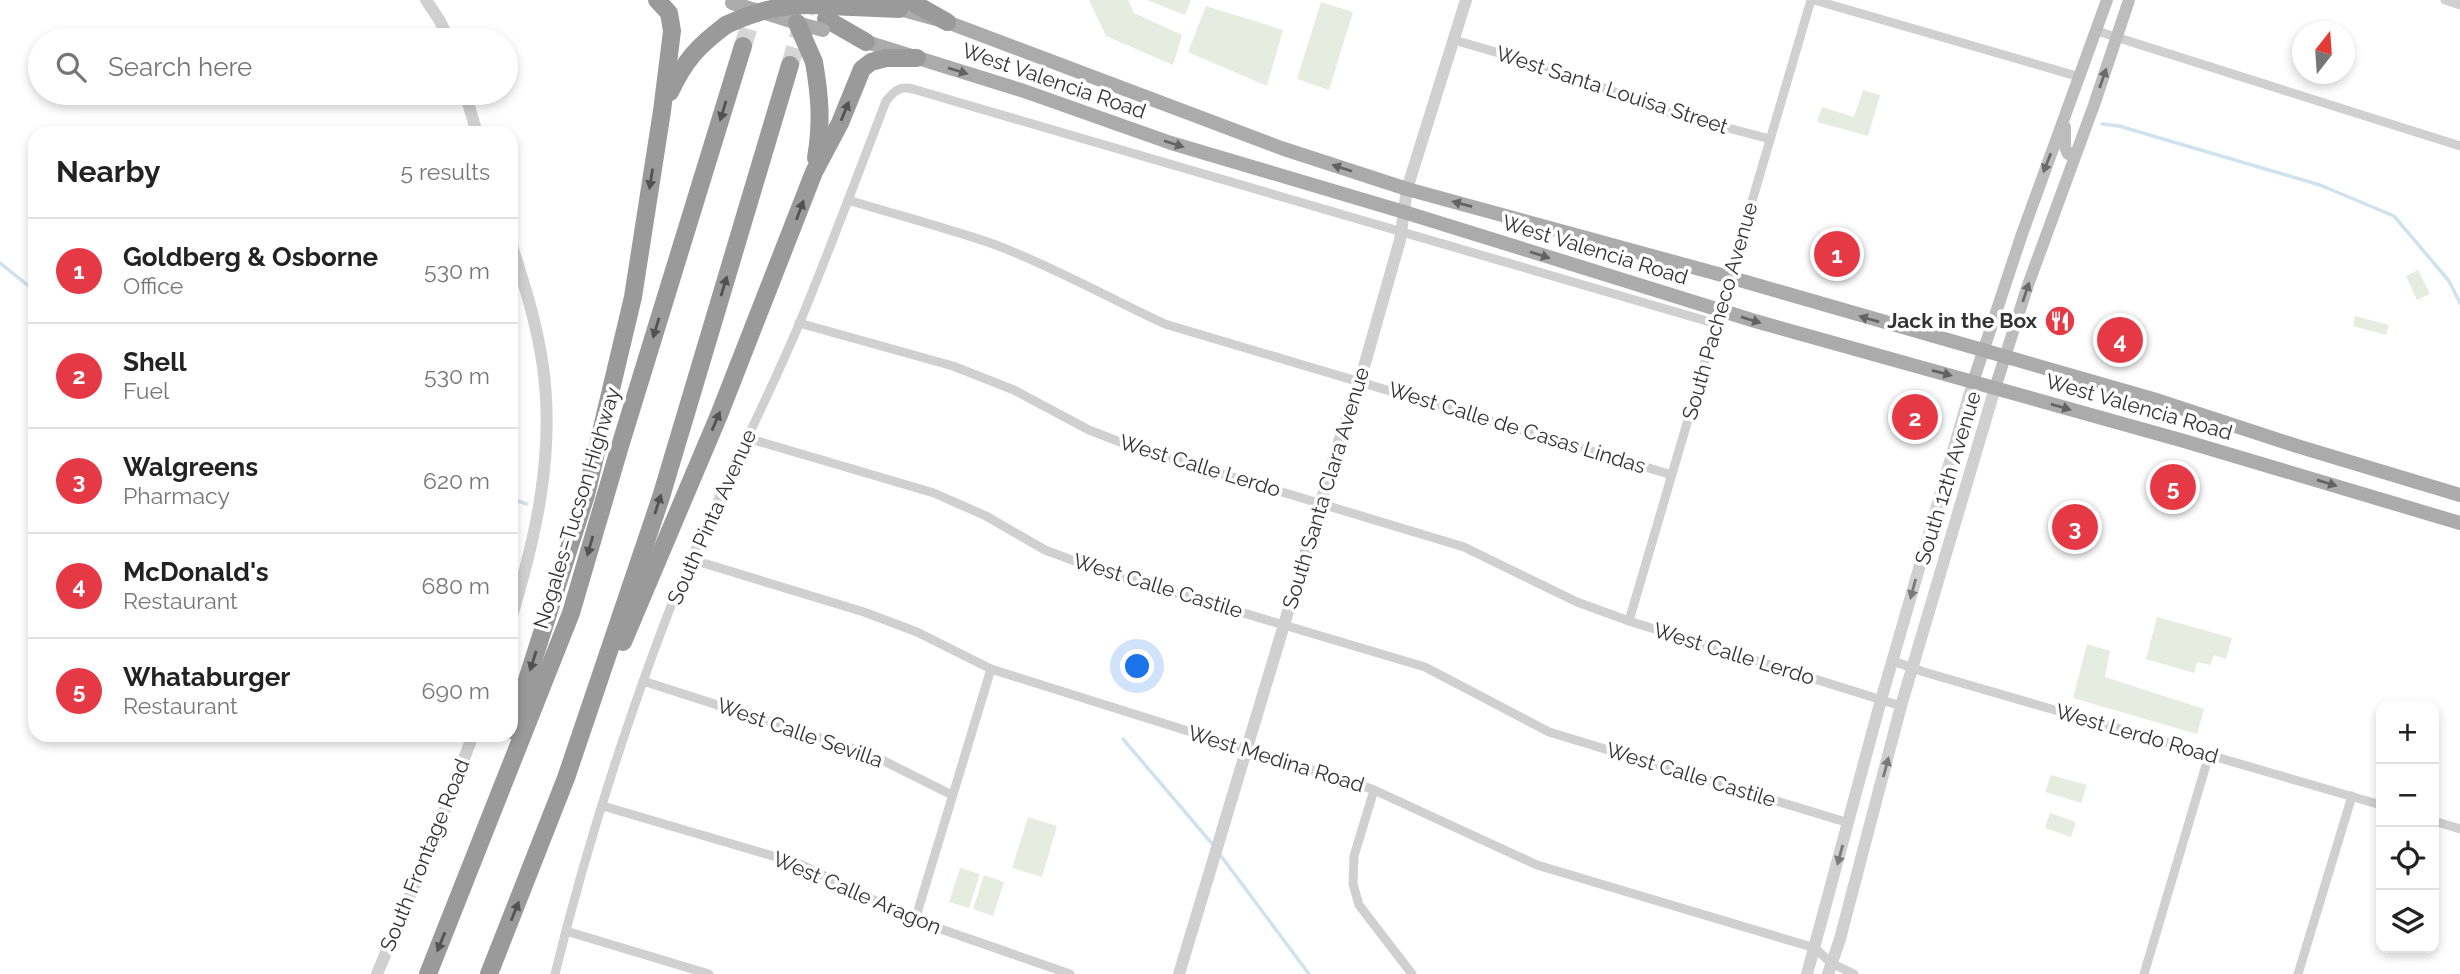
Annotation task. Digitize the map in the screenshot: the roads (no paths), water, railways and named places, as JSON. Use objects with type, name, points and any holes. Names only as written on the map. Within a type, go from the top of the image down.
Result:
[{"type":"highway","points":[[518,708],[586,495],[633,297],[672,31],[669,13],[657,0]]},
{"type":"highway","points":[[662,111],[680,70],[700,44],[726,24],[778,3],[806,2],[826,18],[866,42]]},
{"type":"highway","points":[[778,3],[797,23],[814,62],[821,130],[814,172]]},
{"type":"highway","points":[[826,18],[903,4],[947,22]]},
{"type":"highway","name":"Nogales–Tucson Highway","points":[[428,974],[571,613],[743,46]]},
{"type":"highway","points":[[489,974],[566,778],[719,415],[814,172],[840,123],[862,69],[871,62],[886,58],[917,58]]},
{"type":"highway","points":[[566,778],[661,497],[790,65]]},
{"type":"highway","points":[[452,912],[507,742]]},
{"type":"main road","points":[[869,0],[903,4]]},
{"type":"main road","name":"South 12th Avenue","points":[[1973,382],[2022,234],[2107,0]]},
{"type":"main road","name":"South 12th Avenue","points":[[1995,388],[2041,246],[2118,37],[2129,0]]},
{"type":"main road","points":[[727,2],[797,23],[826,18]]},
{"type":"main road","name":"West Valencia Road","points":[[947,22],[1281,148],[1407,189],[1729,277],[2153,399],[2460,495]]},
{"type":"main road","name":"West Valencia Road","points":[[866,42],[1024,91],[1171,143],[1404,212],[1718,317],[1995,388],[2460,523]]},
{"type":"main road","points":[[2064,120],[2065,147],[2068,154],[2075,156]]},
{"type":"main road","points":[[2288,471],[2297,446]]},
{"type":"street","points":[[426,0],[443,28]]},
{"type":"street","name":"South Santa Clara Avenue","points":[[1179,974],[1360,381],[1402,233],[1407,189],[1466,0]]},
{"type":"street","points":[[1813,0],[2080,77]]},
{"type":"street","name":"South Pacheco Avenue","points":[[1629,621],[1813,0]]},
{"type":"street","points":[[2445,0],[2460,5]]},
{"type":"street","points":[[2097,31],[2460,146]]},
{"type":"street","name":"West Santa Louisa Street","points":[[1454,40],[1558,70],[1663,111],[1770,139]]},
{"type":"street","name":"South Pinta Avenue","points":[[555,974],[603,806],[643,681],[691,559],[799,323],[887,101],[894,91],[903,87],[914,89]]},
{"type":"street","name":"West Valencia Road","points":[[914,89],[1402,233],[1718,317]]},
{"type":"street","points":[[469,105],[475,126]]},
{"type":"street","name":"West Calle de Casas Lindas","points":[[848,200],[996,245],[1165,324],[1672,475]]},
{"type":"street","points":[[518,266],[529,301],[542,365],[547,427],[537,520],[518,592]]},
{"type":"street","name":"West Calle Lerdo","points":[[799,323],[953,366],[1014,390],[1089,430],[1133,447],[1464,547],[1577,602],[1629,621],[1901,706]]},
{"type":"street","name":"South 12th Avenue","points":[[1807,974],[1881,699],[1973,382]]},
{"type":"street","name":"South 12th Avenue","points":[[1830,969],[1901,706],[1995,388]]},
{"type":"street","name":"West Calle Castile","points":[[747,438],[934,493],[986,516],[1045,550],[1099,570],[1424,667],[1549,732],[1849,823]]},
{"type":"street","name":"West Medina Road","points":[[691,559],[864,612],[917,632],[991,669],[1374,790],[1537,865],[1815,948],[1830,969],[1847,973]]},
{"type":"street","name":"West Lerdo Road","points":[[1893,661],[2376,803]]},
{"type":"street","points":[[915,920],[991,669]]},
{"type":"street","name":"West Calle Sevilla","points":[[643,681],[870,754],[952,795]]},
{"type":"street","name":"South Frontage Road","points":[[377,974],[428,854],[469,742]]},
{"type":"street","points":[[2144,974],[2209,755]]},
{"type":"street","points":[[1374,790],[1354,856],[1353,884],[1359,905],[1412,974]]},
{"type":"street","points":[[2298,974],[2352,796]]},
{"type":"street","name":"West Calle Aragon","points":[[603,806],[800,864],[915,920],[1070,974]]},
{"type":"street","points":[[2439,822],[2460,828]]},
{"type":"street","points":[[566,931],[709,974]]},
{"type":"waterway","points":[[2102,124],[2119,126],[2320,185],[2394,216],[2449,281],[2460,303]]},
{"type":"waterway","points":[[0,263],[28,285]]},
{"type":"waterway","points":[[518,501],[527,504]]},
{"type":"waterway","points":[[1123,739],[1214,846]]},
{"type":"waterway","points":[[1218,852],[1309,974]]},
{"type":"tunnel","points":[[743,46],[757,0]]},
{"type":"tunnel","points":[[790,65],[809,0]]},
{"type":"place","name":"Goldberg & Osborne","points":[[1837,254]]},
{"type":"place","name":"Jack in the Box","points":[[2060,321]]},
{"type":"place","name":"McDonald's","points":[[2120,340]]},
{"type":"place","name":"Shell","points":[[1915,417]]},
{"type":"place","name":"Whataburger","points":[[2173,487]]},
{"type":"place","name":"Walgreens","points":[[2075,527]]}]
